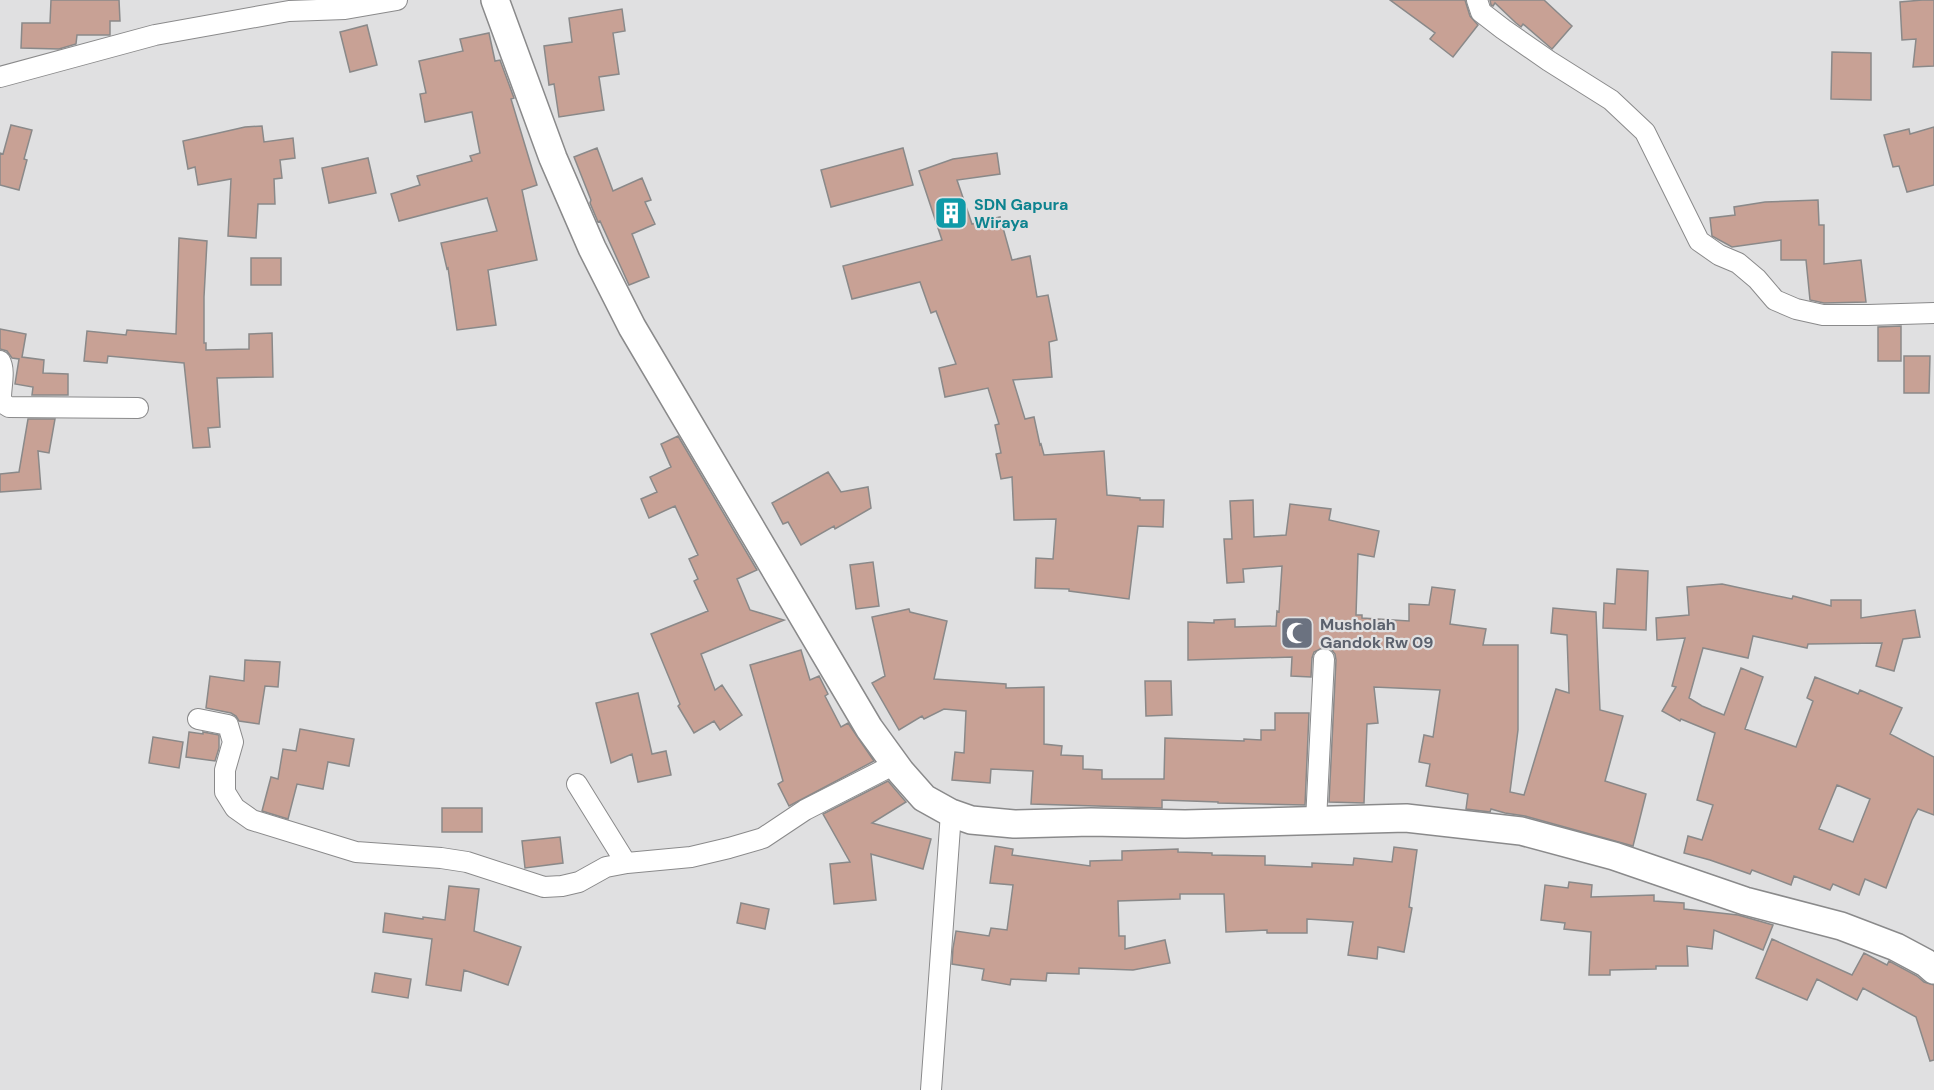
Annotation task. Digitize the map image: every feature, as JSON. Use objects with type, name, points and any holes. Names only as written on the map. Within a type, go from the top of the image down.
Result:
[{"type":"main road","points":[[495,0],[553,158],[592,248],[632,327],[868,728],[924,798],[951,813],[971,820],[1014,824],[1185,824],[1406,818],[1521,831],[1614,856],[1745,901],[1841,926],[1896,947],[1926,963],[1934,970]]},
{"type":"street","points":[[0,77],[155,35],[289,11],[345,9],[397,0]]},
{"type":"street","points":[[1477,0],[1481,12],[1549,61],[1611,100],[1645,132],[1699,241],[1719,255],[1738,263],[1757,279],[1775,300],[1796,309],[1823,315],[1934,313]]},
{"type":"street","points":[[0,362],[3,367],[1,402],[9,407],[138,408]]},
{"type":"street","points":[[1316,821],[1323,659]]},
{"type":"street","points":[[198,719],[228,725],[233,742],[225,770],[225,792],[235,808],[252,820],[356,852],[467,862],[544,886],[562,886],[579,882],[606,867],[691,857],[763,838],[805,810],[895,764]]},
{"type":"street","points":[[577,784],[626,863]]},
{"type":"street","points":[[931,1090],[951,813]]},
{"type":"building","points":[[51,0],[119,0],[120,21],[110,21],[110,35],[77,35],[76,44],[59,49],[21,48],[22,23],[50,23]]},
{"type":"building","points":[[1390,0],[1465,0],[1470,16],[1478,25],[1453,57],[1430,39],[1435,33]]},
{"type":"building","points":[[1490,0],[1544,0],[1572,26],[1552,49],[1523,24],[1521,27],[1516,23],[1495,3],[1491,5]]},
{"type":"building","points":[[1934,0],[1934,66],[1913,67],[1916,39],[1902,40],[1900,2]]},
{"type":"building","points":[[622,9],[625,31],[613,33],[619,74],[599,77],[604,110],[559,117],[554,84],[549,85],[544,46],[572,42],[569,18]]},
{"type":"building","points":[[367,25],[377,65],[350,72],[340,32]]},
{"type":"building","points":[[489,33],[495,61],[500,60],[514,98],[511,99],[537,185],[522,190],[537,260],[488,270],[496,325],[457,330],[448,268],[441,243],[497,231],[487,198],[399,221],[391,194],[420,185],[417,176],[472,161],[470,156],[480,153],[472,112],[425,122],[420,94],[426,93],[419,61],[463,51],[460,39]]},
{"type":"building","points":[[1832,52],[1871,53],[1871,100],[1831,99]]},
{"type":"building","points":[[11,125],[32,130],[19,190],[0,185],[0,153],[3,154]]},
{"type":"building","points":[[262,126],[264,142],[293,138],[295,158],[280,160],[282,178],[274,179],[275,204],[258,204],[256,238],[228,236],[231,179],[198,185],[195,167],[188,169],[183,141],[245,127]]},
{"type":"building","points":[[1934,127],[1934,185],[1907,192],[1899,166],[1893,167],[1884,135],[1909,129],[1910,134]]},
{"type":"building","points":[[597,148],[613,191],[642,178],[651,200],[645,202],[655,224],[632,234],[649,277],[629,285],[600,221],[598,222],[574,157]]},
{"type":"building","points":[[903,148],[913,185],[831,207],[821,170]]},
{"type":"building","points":[[997,153],[1000,174],[957,180],[972,224],[1000,217],[1012,260],[1030,256],[1037,297],[1048,295],[1057,340],[1049,342],[1052,377],[1013,380],[1025,419],[1034,417],[1044,455],[1104,451],[1107,495],[1140,498],[1140,500],[1164,500],[1163,527],[1138,526],[1129,599],[1069,591],[1069,589],[1035,588],[1036,558],[1053,559],[1056,519],[1014,520],[1012,477],[1001,479],[996,454],[1001,453],[995,425],[999,424],[988,388],[945,397],[939,368],[956,364],[936,311],[931,313],[920,282],[852,299],[843,266],[942,240],[919,171],[953,159]]},
{"type":"building","points":[[368,158],[376,193],[329,203],[322,168]]},
{"type":"building","points":[[1818,200],[1819,225],[1824,225],[1824,264],[1861,260],[1866,302],[1824,303],[1810,300],[1806,260],[1781,260],[1781,240],[1732,247],[1712,236],[1710,218],[1735,215],[1734,207],[1765,202]]},
{"type":"building","points":[[179,238],[207,241],[204,297],[206,350],[249,349],[249,334],[272,333],[273,377],[217,378],[220,427],[208,428],[210,447],[193,448],[184,363],[108,356],[107,363],[84,361],[87,331],[126,335],[127,330],[176,334]]},
{"type":"building","points":[[251,258],[281,258],[281,285],[251,285]]},
{"type":"building","points":[[1901,326],[1901,361],[1878,361],[1878,327]]},
{"type":"building","points":[[0,329],[26,334],[22,357],[44,360],[43,373],[68,374],[68,395],[32,395],[33,387],[15,384],[19,359],[12,358],[7,351],[0,349]]},
{"type":"building","points":[[1904,356],[1930,356],[1929,393],[1904,393]]},
{"type":"building","points":[[28,419],[55,419],[49,453],[38,451],[41,489],[0,492],[0,474],[19,472]]},
{"type":"building","points":[[678,436],[757,570],[737,579],[750,610],[784,620],[701,654],[715,690],[722,685],[742,715],[720,730],[714,721],[694,733],[678,706],[680,704],[651,634],[708,611],[694,581],[698,579],[689,559],[698,555],[675,506],[649,518],[641,499],[657,492],[650,477],[671,467],[661,444]]},
{"type":"building","points":[[828,472],[841,492],[868,487],[871,508],[801,545],[788,522],[783,524],[772,503]]},
{"type":"building","points":[[1253,500],[1254,537],[1286,535],[1290,504],[1331,509],[1329,520],[1379,531],[1374,557],[1358,554],[1356,615],[1362,615],[1362,618],[1409,621],[1409,604],[1429,605],[1432,587],[1455,590],[1450,624],[1486,629],[1483,645],[1518,645],[1518,730],[1510,792],[1524,795],[1556,689],[1569,693],[1567,635],[1551,633],[1553,608],[1596,612],[1600,710],[1623,716],[1605,781],[1646,794],[1633,846],[1525,816],[1491,809],[1490,812],[1466,809],[1468,794],[1426,786],[1430,764],[1419,762],[1424,735],[1433,737],[1440,690],[1374,687],[1378,723],[1367,724],[1364,803],[1329,802],[1336,660],[1331,649],[1324,647],[1314,652],[1311,677],[1291,676],[1292,657],[1188,660],[1188,622],[1214,623],[1214,620],[1235,619],[1235,627],[1276,626],[1282,566],[1243,569],[1244,582],[1227,583],[1224,539],[1232,539],[1230,501]]},
{"type":"building","points":[[873,562],[879,606],[856,609],[850,565]]},
{"type":"building","points":[[1617,569],[1648,571],[1646,630],[1603,628],[1604,603],[1615,604]]},
{"type":"building","points":[[1722,584],[1792,599],[1793,596],[1831,606],[1831,600],[1861,600],[1861,618],[1915,610],[1920,637],[1903,639],[1894,671],[1876,666],[1882,643],[1808,644],[1807,648],[1753,636],[1748,658],[1703,648],[1689,698],[1724,715],[1741,668],[1763,677],[1745,729],[1796,747],[1813,701],[1807,698],[1815,677],[1858,694],[1860,690],[1902,708],[1890,734],[1934,757],[1934,815],[1918,809],[1886,888],[1865,879],[1859,895],[1833,884],[1830,890],[1794,876],[1791,885],[1752,870],[1750,874],[1684,853],[1688,836],[1702,840],[1713,805],[1697,800],[1715,733],[1681,719],[1680,721],[1662,711],[1676,687],[1672,686],[1685,638],[1657,640],[1656,618],[1689,615],[1687,587]],"holes":[[[1837,785],[1870,799],[1853,842],[1819,829]]]},
{"type":"building","points":[[909,609],[910,612],[947,621],[934,679],[1006,684],[1006,688],[1044,687],[1044,744],[1062,746],[1061,755],[1083,756],[1083,769],[1102,770],[1102,779],[1164,779],[1165,738],[1261,740],[1261,730],[1275,730],[1275,713],[1309,713],[1305,805],[1162,800],[1162,808],[1031,804],[1033,771],[991,769],[990,783],[952,780],[955,752],[964,753],[966,711],[944,709],[924,719],[922,716],[899,730],[872,683],[885,676],[872,617]]},
{"type":"building","points":[[801,650],[810,680],[819,676],[828,694],[825,696],[841,727],[848,723],[874,761],[789,806],[778,784],[783,781],[750,665]]},
{"type":"building","points":[[245,660],[280,662],[278,687],[265,686],[259,724],[239,721],[231,713],[206,708],[210,676],[244,681]]},
{"type":"building","points":[[1145,681],[1171,681],[1172,715],[1146,716]]},
{"type":"building","points":[[638,693],[652,754],[666,751],[671,775],[638,782],[632,754],[611,763],[596,703]]},
{"type":"building","points":[[300,729],[354,739],[349,766],[328,762],[323,789],[297,784],[288,819],[262,811],[271,777],[278,779],[283,749],[296,751]]},
{"type":"building","points":[[189,732],[219,735],[219,748],[215,761],[186,757]]},
{"type":"building","points":[[153,737],[183,742],[179,768],[149,763]]},
{"type":"building","points":[[888,781],[906,802],[872,823],[931,839],[923,869],[871,854],[876,900],[834,904],[830,864],[850,862],[823,814]]},
{"type":"building","points":[[442,808],[482,808],[482,832],[442,832]]},
{"type":"building","points":[[560,837],[563,863],[525,868],[522,841]]},
{"type":"building","points":[[995,846],[1013,849],[1012,855],[1090,866],[1090,861],[1122,860],[1122,851],[1178,849],[1178,852],[1212,853],[1212,855],[1265,856],[1265,865],[1312,867],[1312,863],[1353,865],[1354,858],[1392,862],[1394,847],[1417,850],[1409,907],[1412,908],[1404,952],[1378,947],[1377,959],[1348,955],[1353,922],[1307,919],[1307,933],[1267,933],[1267,930],[1226,932],[1224,894],[1180,894],[1180,899],[1118,901],[1119,936],[1125,936],[1125,949],[1165,940],[1170,963],[1133,970],[1079,968],[1079,974],[1047,973],[1046,981],[1011,979],[1010,985],[982,980],[984,969],[952,964],[953,948],[956,931],[989,936],[991,928],[1007,930],[1013,885],[990,883]]},
{"type":"building","points":[[1569,882],[1592,885],[1591,897],[1654,895],[1654,901],[1684,903],[1684,909],[1738,915],[1773,925],[1763,950],[1714,930],[1712,949],[1687,946],[1688,966],[1610,970],[1610,975],[1589,975],[1591,932],[1564,929],[1565,923],[1541,920],[1545,885],[1568,888]]},
{"type":"building","points":[[449,886],[479,889],[474,931],[521,947],[508,985],[464,970],[461,991],[426,985],[432,939],[383,932],[385,913],[445,920]]},
{"type":"building","points":[[741,903],[769,909],[765,929],[737,923]]},
{"type":"building","points":[[1772,939],[1852,975],[1864,953],[1887,965],[1889,961],[1924,982],[1934,985],[1934,1060],[1930,1061],[1916,1017],[1863,988],[1857,1000],[1817,979],[1807,1000],[1756,978]]},
{"type":"building","points":[[375,973],[411,979],[408,998],[372,992]]},
{"type":"place","name":"SDN Gapura Wiraya","points":[[951,213]]},
{"type":"place","name":"Musholah Gandok Rw 09","points":[[1297,633]]}]
